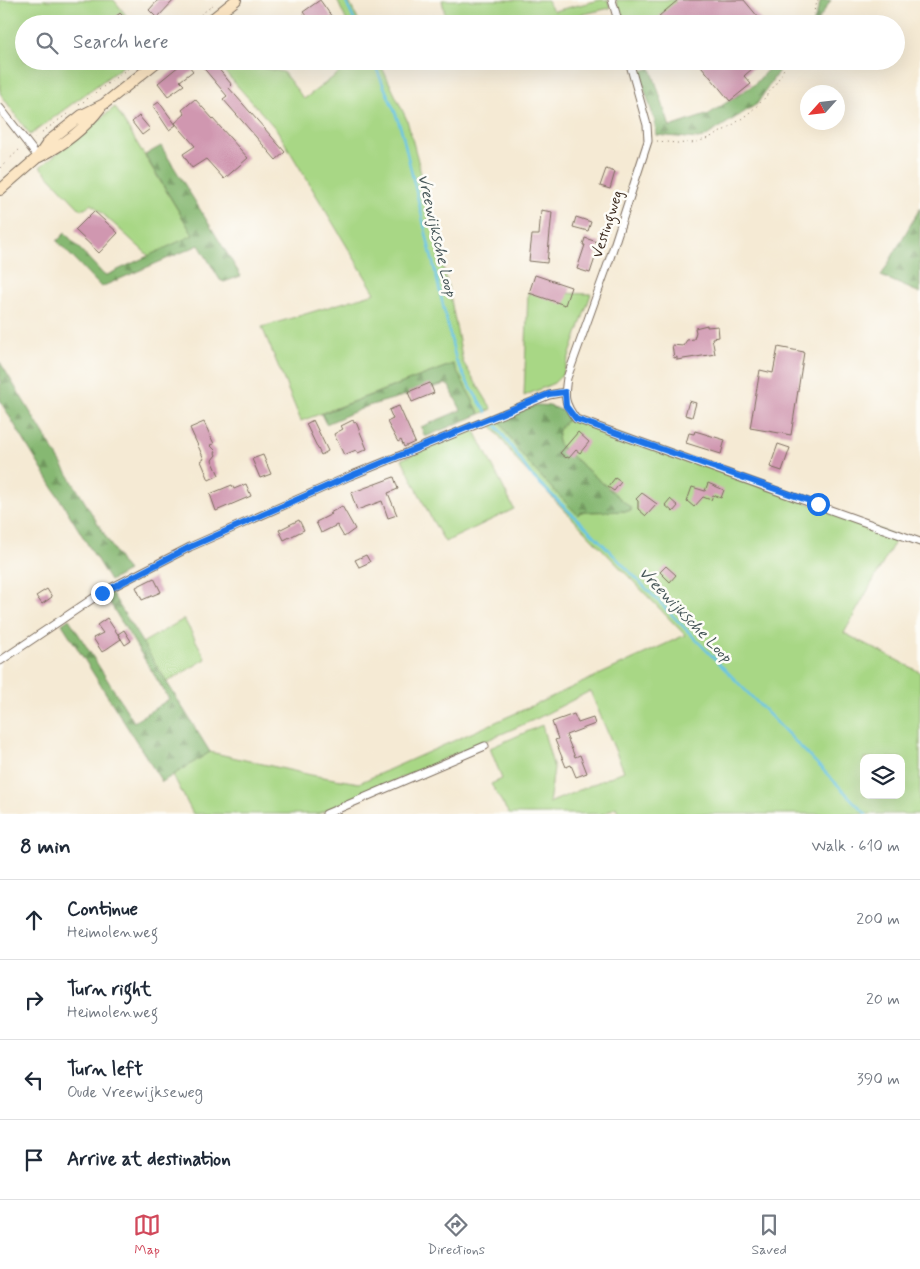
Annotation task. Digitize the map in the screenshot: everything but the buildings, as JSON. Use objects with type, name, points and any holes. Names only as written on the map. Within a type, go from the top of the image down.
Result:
[{"type":"main road","points":[[217,15],[236,0]]},
{"type":"main road","points":[[0,190],[38,157],[49,141],[82,115],[104,104],[147,70]]},
{"type":"street","points":[[612,0],[616,15]]},
{"type":"street","name":"Vestingweg","points":[[565,392],[567,378],[609,261],[648,141],[646,125],[631,70]]},
{"type":"street","points":[[0,108],[38,157]]},
{"type":"street","points":[[0,661],[102,593],[190,547],[350,476],[549,394],[565,392],[566,406],[576,419],[920,542]]},
{"type":"street","points":[[326,814],[485,746]]},
{"type":"path","points":[[812,15],[818,0]]},
{"type":"path","points":[[201,15],[214,5]]},
{"type":"path","points":[[78,106],[126,70]]},
{"type":"path","points":[[648,141],[690,143],[706,139],[748,114],[770,93],[783,70]]},
{"type":"path","points":[[0,168],[26,143],[70,112]]},
{"type":"green space","points":[[0,0],[114,0],[126,15],[15,15],[15,70],[118,70],[30,135],[0,93]]},
{"type":"green space","points":[[337,0],[348,0],[356,15],[344,15]]},
{"type":"green space","points":[[442,0],[548,0],[554,11],[600,0],[608,0],[610,8],[579,15],[445,15]]},
{"type":"green space","points":[[616,0],[675,0],[676,15],[621,15]]},
{"type":"green space","points":[[821,0],[831,0],[822,15],[816,15]]},
{"type":"green space","points":[[223,70],[272,70],[283,72],[304,99],[343,70],[383,70],[407,120],[451,300],[463,362],[492,409],[480,414],[453,364],[301,421],[262,327],[375,293],[277,130]]},
{"type":"green space","points":[[652,70],[670,127],[709,114],[755,84],[767,70],[779,70],[757,104],[703,138],[656,135],[655,122],[639,72]]},
{"type":"green space","points":[[115,107],[193,235],[149,256],[92,204],[81,210],[40,167]]},
{"type":"green space","points":[[161,146],[241,276],[224,282],[220,280],[199,245],[101,287],[57,241],[65,233],[104,275],[193,235],[145,155]]},
{"type":"green space","points":[[920,208],[920,293],[881,276]]},
{"type":"green space","points":[[528,292],[591,294],[563,374],[554,383],[524,396]]},
{"type":"green space","points":[[0,362],[128,571],[110,581],[0,401]]},
{"type":"green space","points":[[453,364],[480,414],[425,437],[421,427],[461,410],[449,386],[445,384],[368,406],[326,424],[321,414]]},
{"type":"green space","points":[[536,405],[555,408],[571,417],[558,433],[559,445],[631,508],[631,511],[580,512],[578,515],[535,470],[515,446],[499,419]]},
{"type":"green space","points":[[571,417],[898,536],[844,633],[920,672],[920,814],[619,814],[616,807],[604,814],[509,814],[491,784],[502,779],[490,748],[542,725],[554,769],[549,803],[624,771],[590,691],[538,718],[318,814],[193,814],[173,775],[210,752],[311,775],[359,783],[685,635],[519,463],[489,422],[499,419],[525,458],[579,514],[580,512],[631,511],[631,508],[559,445],[558,433]]},
{"type":"green space","points":[[474,429],[514,509],[445,542],[402,459]]},
{"type":"green space","points":[[111,592],[210,752],[162,782],[62,624],[69,619],[134,722],[169,699],[105,595]]},
{"type":"green space","points":[[184,619],[206,659],[167,682],[142,643]]},
{"type":"waterway","name":"Vreewijksche Loop","points":[[345,0],[352,15]]},
{"type":"waterway","name":"Vreewijksche Loop","points":[[377,70],[402,132],[456,360],[486,412]]},
{"type":"waterway","name":"Vreewijksche Loop","points":[[496,425],[531,475],[594,535],[866,814]]},
{"type":"route","points":[[102,593],[190,547],[350,476],[549,394],[565,392],[566,406],[576,419],[818,504]]}]
